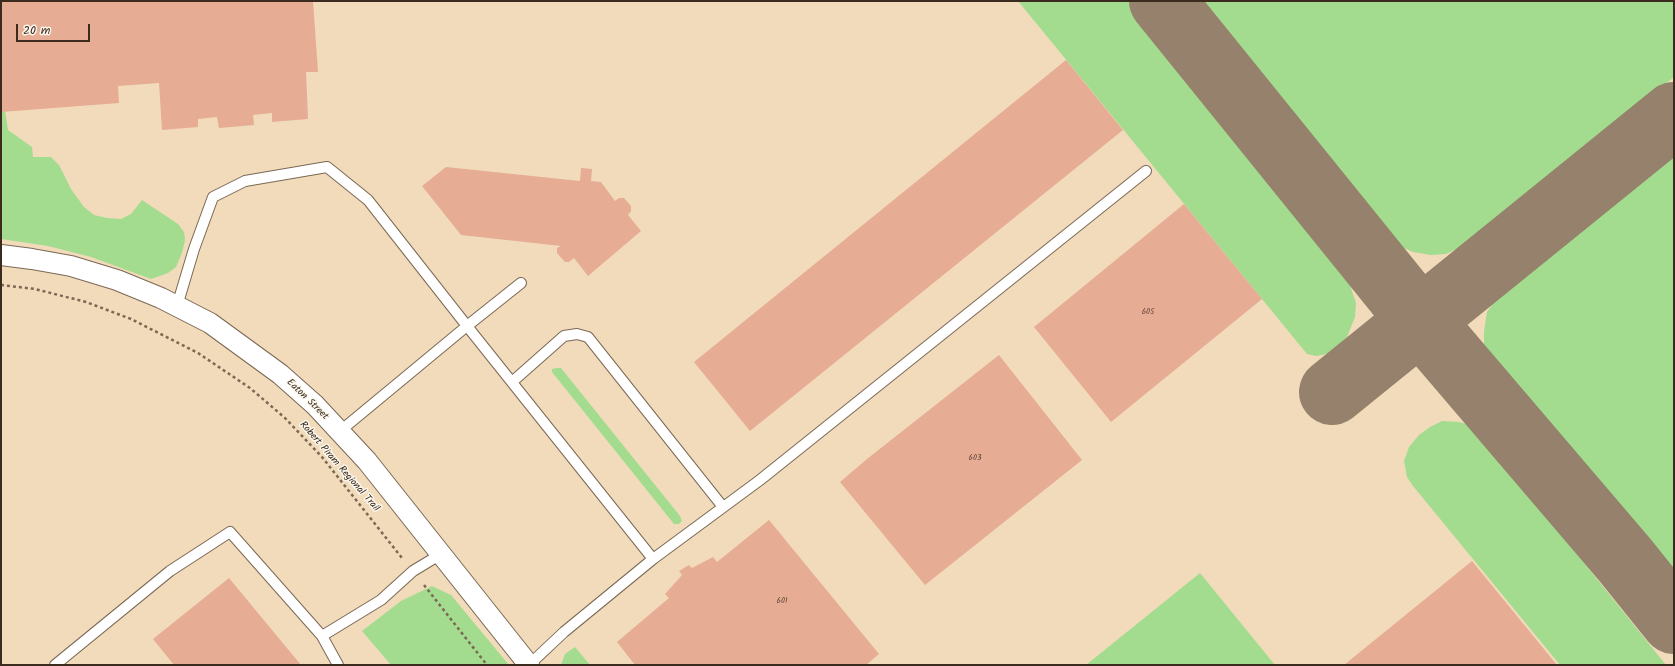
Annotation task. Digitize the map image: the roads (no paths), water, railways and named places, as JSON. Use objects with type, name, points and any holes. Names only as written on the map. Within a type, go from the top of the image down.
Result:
[{"type":"street","name":"Eaton Street","points":[[1,255],[71,266],[116,280],[178,306],[210,323],[280,374],[315,406],[367,461],[529,665]]},
{"type":"lane","points":[[178,306],[194,249],[213,197],[245,181],[327,167],[368,200],[653,558]]},
{"type":"lane","points":[[529,665],[564,632],[653,558],[760,480],[1146,171]]},
{"type":"lane","points":[[339,432],[521,283]]},
{"type":"lane","points":[[512,382],[564,336],[577,334],[588,337],[723,507]]},
{"type":"lane","points":[[55,665],[170,571],[230,532],[322,636],[338,665]]},
{"type":"lane","points":[[322,636],[381,600],[412,571],[441,554]]}]
